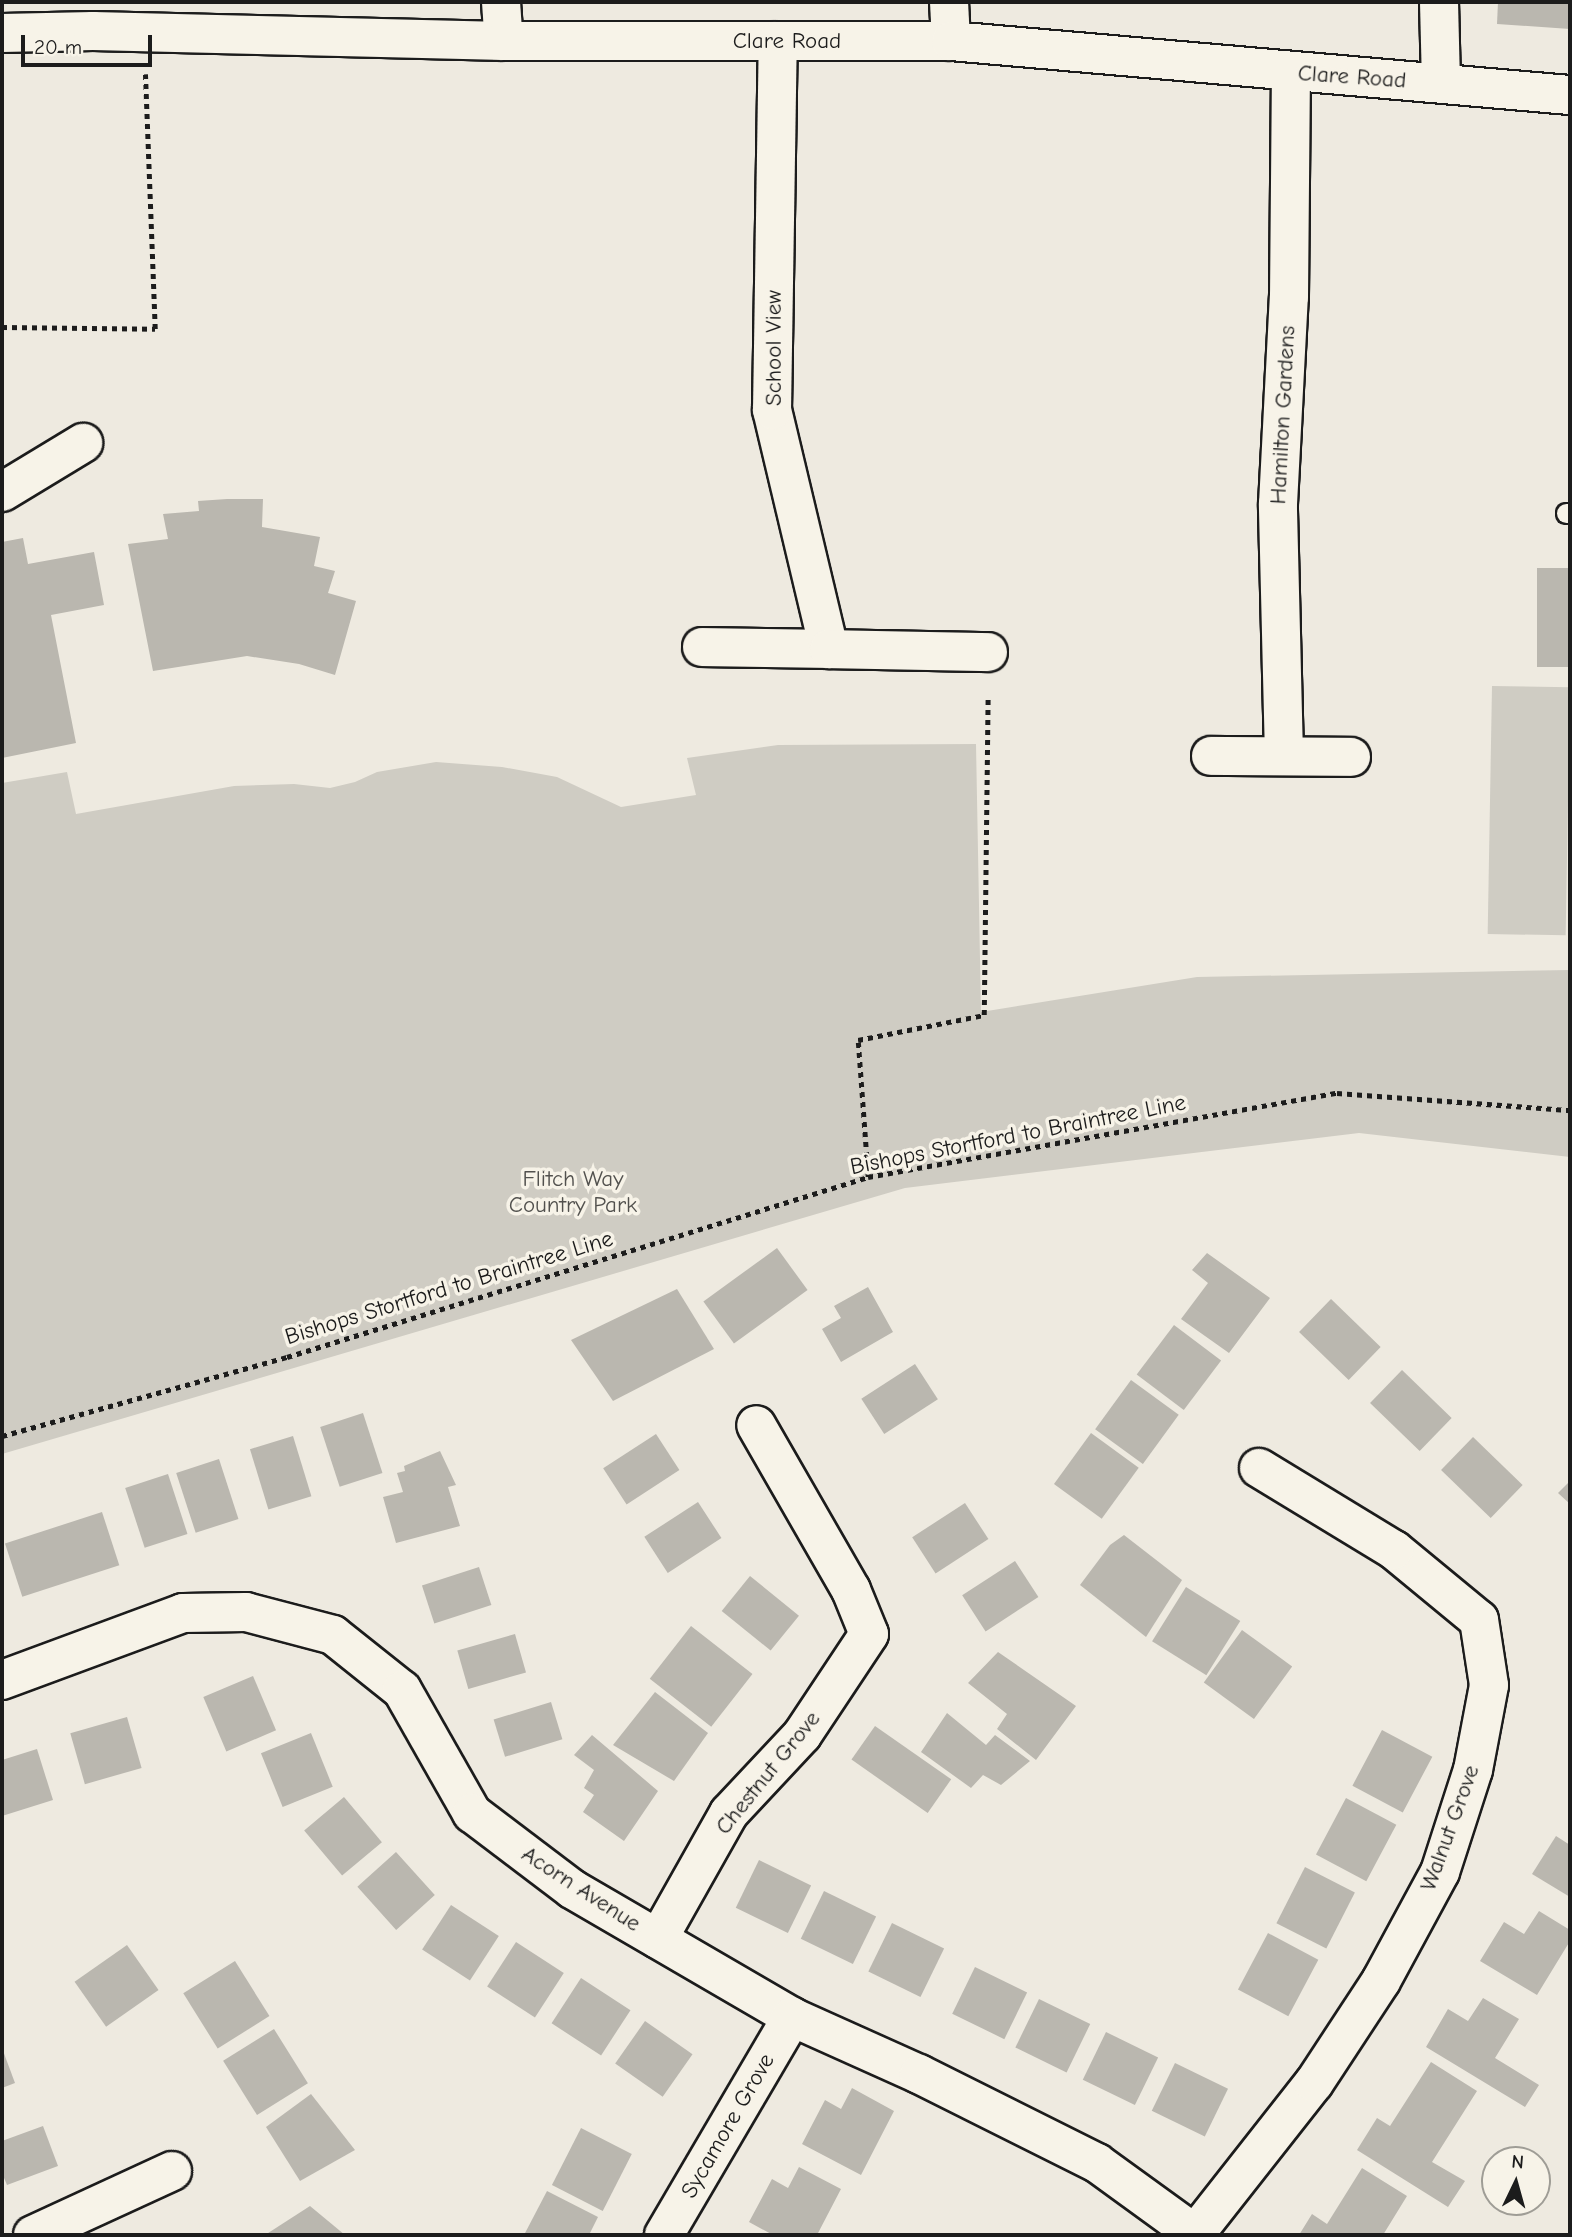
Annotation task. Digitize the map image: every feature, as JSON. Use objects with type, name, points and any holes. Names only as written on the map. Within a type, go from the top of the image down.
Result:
[{"type":"street","points":[[500,2],[504,41]]},
{"type":"street","points":[[949,2],[951,41]]},
{"type":"street","points":[[1439,2],[1441,83]]},
{"type":"street","name":"Clare Road","points":[[2,33],[92,16],[143,34],[504,41],[951,41],[1291,73],[1570,95]]},
{"type":"street","name":"School View","points":[[778,41],[772,410],[829,649]]},
{"type":"street","name":"Hamilton Gardens","points":[[1284,756],[1278,504],[1289,297],[1291,73]]},
{"type":"street","points":[[2,492],[83,443]]},
{"type":"street","points":[[702,648],[988,652]]},
{"type":"street","points":[[1211,756],[1351,757]]},
{"type":"street","name":"Chestnut Grove","points":[[658,1939],[729,1814],[802,1735],[869,1634],[851,1590],[756,1426]]},
{"type":"street","name":"Walnut Grove","points":[[1195,2235],[1314,2083],[1381,1982],[1440,1872],[1473,1770],[1489,1685],[1479,1620],[1394,1550],[1259,1468]]},
{"type":"street","name":"Acorn Avenue","points":[[2,1680],[183,1614],[246,1612],[333,1635],[402,1690],[472,1813],[572,1889],[792,2017],[919,2074],[1097,2162],[1195,2235]]},
{"type":"street","name":"Sycamore Grove","points":[[664,2235],[792,2017]]},
{"type":"street","points":[[33,2235],[172,2171]]},
{"type":"path","points":[[2,327],[155,329],[143,34]]},
{"type":"path","points":[[868,1177],[858,1040],[984,1015],[988,652]]},
{"type":"path","name":"Bishops Stortford to Braintree Line","points":[[2,1436],[287,1356],[868,1177],[1337,1093],[1570,1110]]},
{"type":"green space","points":[[1492,686],[1570,687],[1566,935],[1488,934]]},
{"type":"green space","name":"Flitch Way Country Park","points":[[976,744],[981,1012],[1197,977],[1570,970],[1570,1157],[1359,1133],[905,1188],[2,1454],[2,783],[67,772],[76,814],[234,786],[294,784],[330,788],[355,782],[377,772],[436,762],[502,767],[557,777],[621,807],[696,795],[687,758],[778,745]]},
{"type":"building","points":[[1498,2],[1570,2],[1570,29],[1497,24]]},
{"type":"building","points":[[263,499],[262,527],[320,537],[314,566],[335,571],[328,593],[356,601],[335,675],[299,664],[247,656],[153,671],[128,544],[168,539],[163,514],[199,511],[198,501]]},
{"type":"building","points":[[23,538],[28,564],[94,552],[104,605],[51,615],[76,743],[2,758],[2,542]]},
{"type":"building","points":[[1537,568],[1570,568],[1570,667],[1537,667]]},
{"type":"building","points":[[777,1248],[808,1290],[734,1344],[703,1301]]},
{"type":"building","points":[[1207,1253],[1270,1298],[1229,1353],[1181,1319],[1208,1283],[1192,1270]]},
{"type":"building","points":[[868,1287],[893,1332],[841,1362],[822,1329],[841,1318],[834,1306]]},
{"type":"building","points":[[677,1289],[714,1349],[613,1401],[571,1340]]},
{"type":"building","points":[[1331,1299],[1381,1347],[1349,1380],[1299,1332]]},
{"type":"building","points":[[1174,1325],[1221,1361],[1184,1410],[1137,1375]]},
{"type":"building","points":[[915,1364],[938,1399],[884,1434],[861,1399]]},
{"type":"building","points":[[1402,1370],[1452,1418],[1420,1451],[1370,1403]]},
{"type":"building","points":[[1131,1380],[1179,1415],[1143,1464],[1095,1429]]},
{"type":"building","points":[[363,1413],[382,1473],[340,1487],[320,1427]]},
{"type":"building","points":[[1091,1433],[1139,1468],[1102,1519],[1054,1484]]},
{"type":"building","points":[[656,1434],[679,1470],[627,1504],[603,1468]]},
{"type":"building","points":[[293,1436],[311,1496],[268,1509],[250,1449]]},
{"type":"building","points":[[1473,1437],[1523,1485],[1491,1518],[1441,1470]]},
{"type":"building","points":[[440,1451],[456,1485],[448,1487],[460,1526],[396,1543],[383,1497],[403,1492],[397,1473],[405,1471],[404,1466]]},
{"type":"building","points":[[219,1459],[238,1519],[196,1533],[176,1473]]},
{"type":"building","points":[[168,1474],[187,1534],[145,1548],[125,1488]]},
{"type":"building","points":[[1570,1481],[1570,1504],[1558,1493]]},
{"type":"building","points":[[698,1502],[721,1538],[668,1573],[644,1537]]},
{"type":"building","points":[[965,1503],[988,1539],[936,1573],[912,1537]]},
{"type":"building","points":[[102,1512],[119,1565],[22,1597],[5,1544]]},
{"type":"building","points":[[1124,1535],[1182,1580],[1146,1637],[1080,1585],[1110,1545]]},
{"type":"building","points":[[1015,1561],[1038,1597],[986,1631],[962,1595]]},
{"type":"building","points":[[479,1567],[491,1605],[434,1624],[422,1586]]},
{"type":"building","points":[[750,1576],[799,1616],[771,1651],[722,1611]]},
{"type":"building","points":[[1186,1587],[1240,1621],[1206,1675],[1152,1641]]},
{"type":"building","points":[[691,1626],[752,1674],[711,1727],[650,1679]]},
{"type":"building","points":[[1242,1630],[1292,1666],[1254,1719],[1204,1683]]},
{"type":"building","points":[[515,1634],[526,1672],[468,1689],[457,1651]]},
{"type":"building","points":[[998,1652],[1076,1706],[1036,1760],[997,1729],[1007,1714],[968,1683]]},
{"type":"building","points":[[253,1676],[276,1730],[226,1751],[203,1697]]},
{"type":"building","points":[[655,1692],[708,1733],[674,1781],[613,1745]]},
{"type":"building","points":[[551,1702],[562,1739],[505,1757],[494,1720]]},
{"type":"building","points":[[947,1713],[986,1745],[995,1735],[1030,1761],[1001,1785],[983,1775],[971,1788],[921,1752]]},
{"type":"building","points":[[127,1717],[142,1768],[85,1784],[70,1733]]},
{"type":"building","points":[[875,1726],[951,1779],[928,1813],[851,1760]]},
{"type":"building","points":[[1382,1730],[1432,1757],[1403,1812],[1352,1786]]},
{"type":"building","points":[[311,1733],[333,1787],[283,1807],[261,1753]]},
{"type":"building","points":[[592,1735],[658,1791],[624,1841],[583,1812],[594,1795],[584,1788],[594,1770],[574,1755]]},
{"type":"building","points":[[37,1749],[53,1800],[2,1816],[2,1760]]},
{"type":"building","points":[[344,1797],[382,1842],[342,1876],[304,1830]]},
{"type":"building","points":[[1346,1798],[1396,1825],[1366,1881],[1316,1855]]},
{"type":"building","points":[[1556,1836],[1570,1845],[1570,1897],[1532,1874]]},
{"type":"building","points":[[396,1852],[435,1895],[396,1930],[357,1887]]},
{"type":"building","points":[[759,1860],[811,1885],[788,1933],[736,1908]]},
{"type":"building","points":[[1305,1867],[1355,1892],[1326,1949],[1276,1923]]},
{"type":"building","points":[[824,1891],[876,1916],[853,1964],[801,1939]]},
{"type":"building","points":[[451,1905],[499,1936],[470,1980],[422,1949]]},
{"type":"building","points":[[1539,1911],[1570,1930],[1570,1941],[1537,1995],[1480,1961],[1504,1922],[1524,1934]]},
{"type":"building","points":[[892,1923],[944,1948],[920,1997],[868,1972]]},
{"type":"building","points":[[1268,1933],[1318,1960],[1288,2016],[1238,1990]]},
{"type":"building","points":[[516,1942],[564,1973],[535,2017],[487,1986]]},
{"type":"building","points":[[127,1945],[159,1990],[106,2027],[75,1982]]},
{"type":"building","points":[[235,1961],[269,2016],[218,2048],[183,1993]]},
{"type":"building","points":[[975,1967],[1027,1992],[1004,2039],[952,2014]]},
{"type":"building","points":[[581,1978],[630,2010],[601,2055],[552,2023]]},
{"type":"building","points":[[1483,1998],[1519,2019],[1495,2058],[1539,2085],[1525,2107],[1426,2047],[1448,2009],[1468,2021]]},
{"type":"building","points":[[1039,1999],[1090,2024],[1067,2073],[1015,2048]]},
{"type":"building","points":[[645,2021],[693,2054],[663,2097],[615,2064]]},
{"type":"building","points":[[274,2029],[308,2083],[257,2115],[223,2061]]},
{"type":"building","points":[[1106,2032],[1158,2057],[1135,2105],[1083,2080]]},
{"type":"building","points":[[2,2048],[15,2083],[2,2088]]},
{"type":"building","points":[[1431,2062],[1477,2091],[1432,2162],[1465,2181],[1448,2207],[1357,2150],[1377,2118],[1390,2126]]},
{"type":"building","points":[[1175,2063],[1228,2089],[1205,2136],[1152,2111]]},
{"type":"building","points":[[852,2088],[894,2111],[861,2175],[802,2144],[825,2100],[841,2109]]},
{"type":"building","points":[[311,2094],[355,2150],[300,2181],[266,2127]]},
{"type":"building","points":[[43,2126],[58,2166],[7,2185],[2,2173],[2,2141]]},
{"type":"building","points":[[581,2128],[632,2154],[603,2211],[552,2185]]},
{"type":"building","points":[[799,2167],[841,2189],[817,2235],[773,2235],[749,2222],[772,2179],[788,2188]]},
{"type":"building","points":[[1362,2168],[1407,2196],[1383,2235],[1299,2235],[1312,2214],[1327,2224]]},
{"type":"building","points":[[547,2191],[598,2217],[589,2235],[524,2235]]},
{"type":"building","points":[[310,2206],[345,2235],[265,2235]]}]
